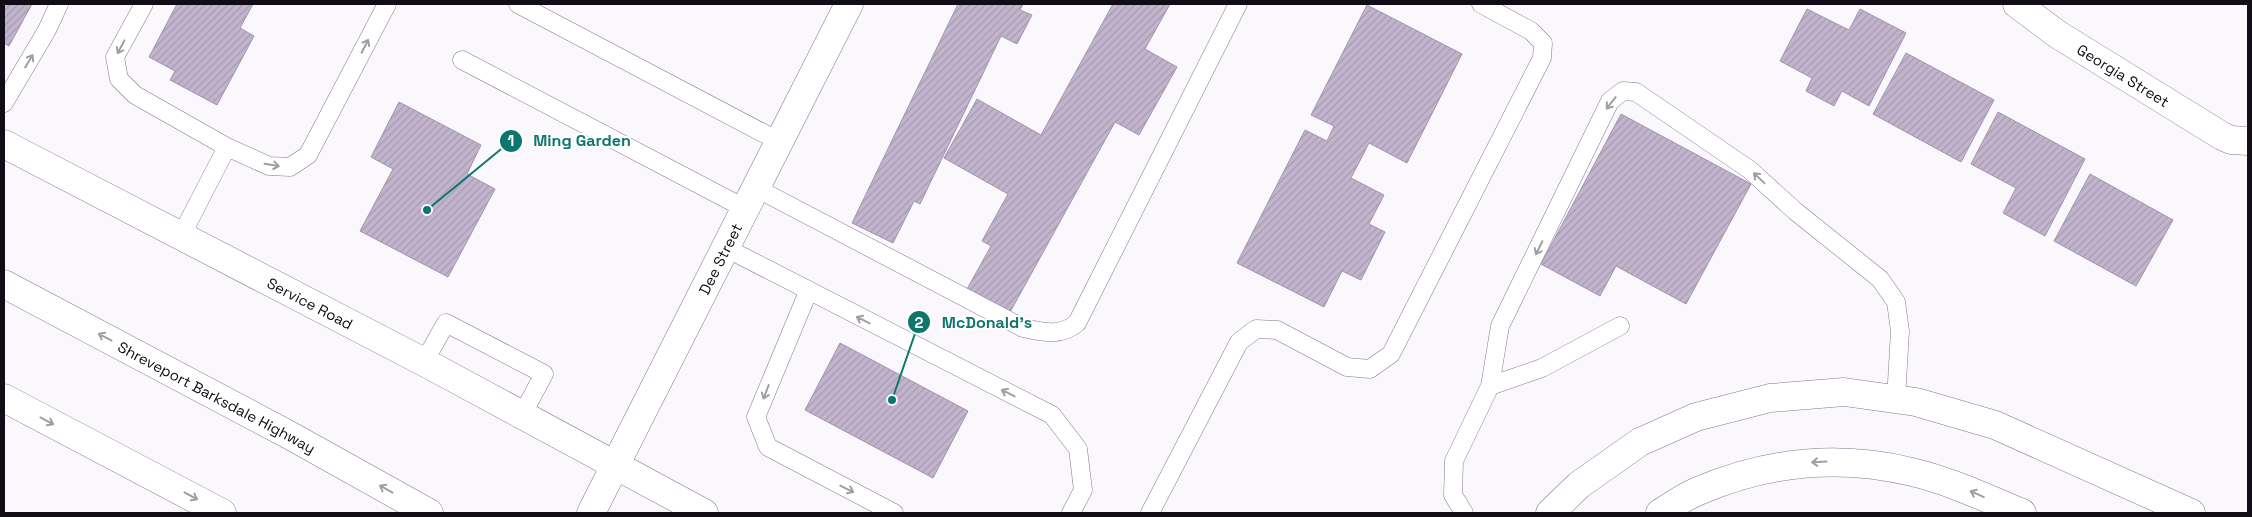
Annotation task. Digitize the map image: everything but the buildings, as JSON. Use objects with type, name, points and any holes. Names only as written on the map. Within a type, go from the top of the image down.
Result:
[{"type":"street","name":"Dee Street","points":[[591,513],[849,4]]},
{"type":"street","name":"Georgia Street","points":[[2017,4],[2057,34],[2240,141]]},
{"type":"street","name":"Service Road","points":[[4,144],[424,362],[704,513]]},
{"type":"street","name":"Shreveport Barksdale Highway","points":[[4,284],[291,436],[429,513]]},
{"type":"street","points":[[1550,513],[1579,485],[1640,442],[1696,417],[1770,398],[1844,392],[1916,402],[1995,425],[2191,513]]},
{"type":"street","points":[[4,398],[222,513]]},
{"type":"street","points":[[1660,513],[1695,492],[1759,470],[1791,464],[1836,461],[1911,472],[1968,490],[2022,513]]},
{"type":"lane","points":[[4,103],[47,30],[59,4]]},
{"type":"lane","points":[[144,4],[115,58],[119,79],[135,95],[227,147],[269,166],[290,167],[308,155],[387,4]]},
{"type":"lane","points":[[518,4],[780,142]]},
{"type":"lane","points":[[462,60],[1023,328],[1066,332],[1078,323],[1238,4]]},
{"type":"lane","points":[[1150,513],[1239,342],[1256,329],[1277,330],[1347,367],[1370,369],[1391,354],[1542,58],[1543,43],[1531,31],[1481,4]]},
{"type":"lane","points":[[1464,513],[1453,496],[1454,462],[1490,386],[1500,326],[1610,101],[1624,91],[1636,92],[1750,170],[1795,211],[1880,279],[1896,302],[1900,331],[1896,399]]},
{"type":"lane","points":[[181,236],[227,147]]},
{"type":"lane","points":[[726,248],[808,292],[1052,415],[1078,449],[1084,490],[1071,513]]},
{"type":"lane","points":[[808,292],[756,417],[768,447],[804,468],[894,513]]},
{"type":"lane","points":[[424,362],[446,323],[544,374],[522,415]]},
{"type":"lane","points":[[1490,386],[1542,368],[1620,326]]},
{"type":"place","name":"Ming Garden","points":[[427,210]]},
{"type":"place","name":"McDonald's","points":[[892,400]]}]
